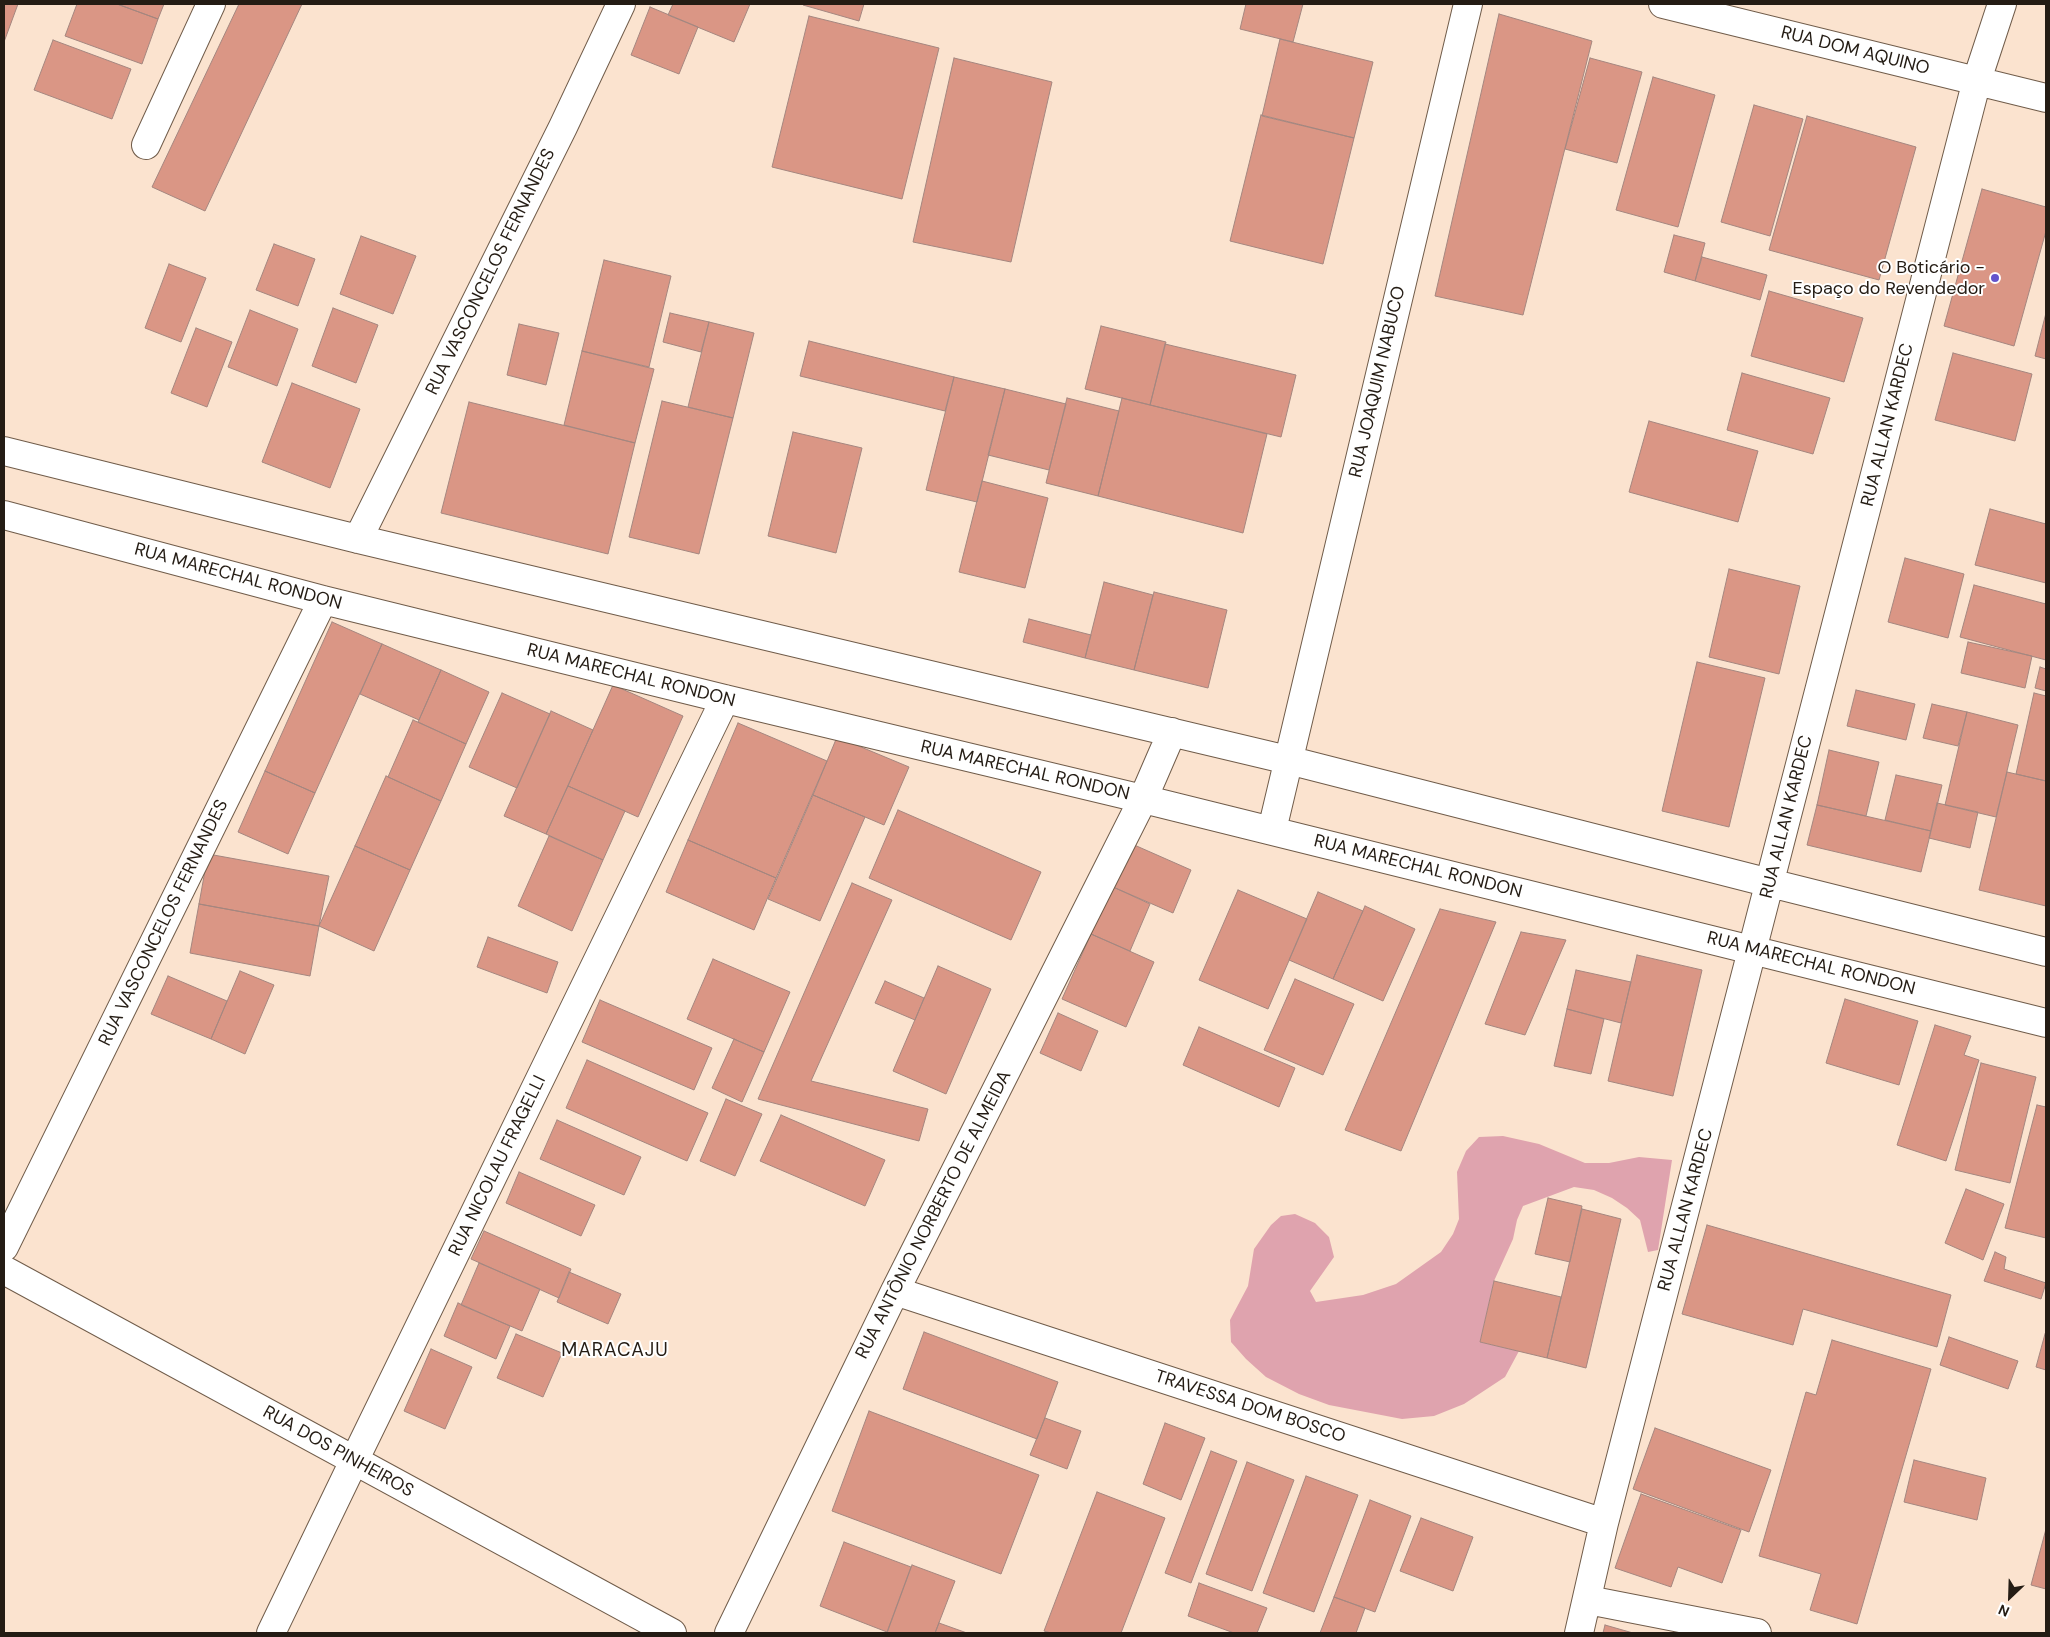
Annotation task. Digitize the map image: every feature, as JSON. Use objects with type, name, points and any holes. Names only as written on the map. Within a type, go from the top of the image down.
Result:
[{"type":"street","points":[[146,145],[211,4]]},
{"type":"street","name":"RUA VASCONCELOS FERNANDES","points":[[358,539],[563,127],[621,4]]},
{"type":"street","name":"RUA JOAQUIM NABUCO","points":[[1272,830],[1468,4]]},
{"type":"street","name":"RUA DOM AQUINO","points":[[1663,4],[2046,98]]},
{"type":"street","name":"RUA ALLAN KARDEC","points":[[1579,1633],[1604,1523],[1977,80],[2002,4]]},
{"type":"street","points":[[4,451],[358,539],[1288,760],[2046,952]]},
{"type":"street","name":"RUA MARECHAL RONDON","points":[[4,515],[324,600],[725,699],[1272,830],[2046,1023]]},
{"type":"street","name":"RUA VASCONCELOS FERNANDES","points":[[4,1247],[324,600]]},
{"type":"street","name":"RUA NICOLAU FRAGELLI","points":[[272,1633],[725,699]]},
{"type":"street","name":"RUA ANTÔNIO NORBERTO DE ALMEIDA","points":[[729,1633],[895,1291],[1143,799],[1172,732]]},
{"type":"street","name":"RUA DOS PINHEIROS","points":[[4,1270],[672,1633]]},
{"type":"street","name":"TRAVESSA DOM BOSCO","points":[[895,1291],[1604,1523]]},
{"type":"street","points":[[1588,1600],[1757,1633]]},
{"type":"shaded area","points":[[1503,1136],[1539,1144],[1585,1163],[1609,1163],[1639,1157],[1672,1160],[1658,1250],[1648,1252],[1640,1220],[1612,1198],[1594,1190],[1574,1187],[1523,1206],[1517,1220],[1513,1239],[1494,1281],[1480,1342],[1519,1351],[1505,1377],[1464,1404],[1434,1416],[1402,1419],[1329,1405],[1299,1394],[1266,1377],[1231,1342],[1230,1320],[1248,1286],[1254,1249],[1271,1225],[1281,1216],[1295,1214],[1315,1223],[1329,1237],[1334,1257],[1310,1291],[1316,1302],[1363,1295],[1396,1284],[1441,1252],[1453,1234],[1459,1219],[1457,1172],[1466,1151],[1479,1137]]},
{"type":"building","points":[[4,4],[18,4],[4,42]]},
{"type":"building","points":[[77,4],[117,4],[158,19],[142,64],[65,36]]},
{"type":"building","points":[[117,4],[164,4],[158,19]]},
{"type":"building","points":[[239,4],[302,4],[205,211],[152,187]]},
{"type":"building","points":[[673,4],[750,4],[734,42],[668,15]]},
{"type":"building","points":[[804,4],[864,4],[859,21]]},
{"type":"building","points":[[1246,4],[1303,4],[1293,42],[1240,29]]},
{"type":"building","points":[[650,7],[698,27],[679,74],[631,55]]},
{"type":"building","points":[[1499,14],[1592,41],[1523,315],[1435,296]]},
{"type":"building","points":[[809,16],[939,48],[902,199],[772,167]]},
{"type":"building","points":[[1280,39],[1373,62],[1354,138],[1262,116]]},
{"type":"building","points":[[53,40],[131,69],[112,119],[34,90]]},
{"type":"building","points":[[954,58],[1052,82],[1011,262],[913,242]]},
{"type":"building","points":[[1590,58],[1642,72],[1617,163],[1565,149]]},
{"type":"building","points":[[1653,77],[1715,95],[1678,227],[1616,210]]},
{"type":"building","points":[[1754,105],[1803,119],[1770,236],[1721,222]]},
{"type":"building","points":[[1261,115],[1354,138],[1323,264],[1230,241]]},
{"type":"building","points":[[1807,116],[1916,147],[1879,280],[1769,250]]},
{"type":"building","name":"O Boticário - Espaço do Revendedor","points":[[1982,189],[2046,207],[2046,231],[2014,346],[1944,326]]},
{"type":"building","points":[[1674,235],[1705,243],[1695,281],[1664,272]]},
{"type":"building","points":[[361,236],[416,256],[393,314],[340,294]]},
{"type":"building","points":[[274,244],[315,259],[298,306],[256,290]]},
{"type":"building","points":[[1702,257],[1767,275],[1760,300],[1695,281]]},
{"type":"building","points":[[604,260],[671,276],[649,367],[582,351]]},
{"type":"building","points":[[169,264],[206,278],[181,342],[145,328]]},
{"type":"building","points":[[1769,291],[1863,318],[1844,382],[1751,356]]},
{"type":"building","points":[[333,308],[378,325],[356,383],[312,366]]},
{"type":"building","points":[[250,310],[298,329],[277,386],[228,367]]},
{"type":"building","points":[[670,313],[709,322],[701,352],[663,342]]},
{"type":"building","points":[[2046,313],[2046,359],[2035,356]]},
{"type":"building","points":[[709,322],[754,333],[733,418],[688,407]]},
{"type":"building","points":[[519,324],[559,333],[546,385],[507,375]]},
{"type":"building","points":[[1101,326],[1166,342],[1150,405],[1085,389]]},
{"type":"building","points":[[196,328],[232,342],[207,407],[171,393]]},
{"type":"building","points":[[809,341],[954,377],[945,411],[800,376]]},
{"type":"building","points":[[1165,344],[1296,375],[1281,437],[1150,405]]},
{"type":"building","points":[[582,351],[654,369],[635,443],[564,425]]},
{"type":"building","points":[[1953,353],[2032,374],[2015,441],[1935,420]]},
{"type":"building","points":[[1742,373],[1830,398],[1813,454],[1727,430]]},
{"type":"building","points":[[954,377],[1005,389],[977,502],[926,490]]},
{"type":"building","points":[[292,383],[360,409],[330,488],[262,462]]},
{"type":"building","points":[[1005,389],[1066,404],[1049,470],[988,455]]},
{"type":"building","points":[[1067,398],[1119,411],[1098,496],[1046,483]]},
{"type":"building","points":[[1122,398],[1267,434],[1243,533],[1098,496]]},
{"type":"building","points":[[662,401],[733,418],[699,554],[629,537]]},
{"type":"building","points":[[469,402],[635,443],[608,554],[441,513]]},
{"type":"building","points":[[1649,421],[1758,451],[1738,522],[1629,492]]},
{"type":"building","points":[[793,432],[862,448],[836,553],[768,536]]},
{"type":"building","points":[[982,481],[1048,498],[1025,588],[959,572]]},
{"type":"building","points":[[1990,509],[2046,524],[2046,583],[1975,565]]},
{"type":"building","points":[[1905,558],[1964,574],[1948,638],[1888,622]]},
{"type":"building","points":[[1729,569],[1800,586],[1779,674],[1709,657]]},
{"type":"building","points":[[1104,582],[1153,595],[1134,670],[1085,658]]},
{"type":"building","points":[[1974,585],[2046,604],[2046,660],[1960,637]]},
{"type":"building","points":[[1154,592],[1227,610],[1208,688],[1134,670]]},
{"type":"building","points":[[1029,619],[1091,635],[1085,658],[1023,642]]},
{"type":"building","points":[[332,622],[382,644],[315,793],[265,771]]},
{"type":"building","points":[[1968,642],[2032,656],[2025,688],[1961,673]]},
{"type":"building","points":[[382,644],[441,670],[419,720],[360,694]]},
{"type":"building","points":[[1697,662],[1765,678],[1729,827],[1662,811]]},
{"type":"building","points":[[2040,667],[2046,669],[2046,691],[2035,688]]},
{"type":"building","points":[[441,670],[489,692],[466,744],[418,722]]},
{"type":"building","points":[[613,685],[683,716],[638,817],[568,786]]},
{"type":"building","points":[[1856,690],[1915,704],[1906,740],[1847,726]]},
{"type":"building","points":[[502,693],[550,714],[517,788],[469,767]]},
{"type":"building","points":[[2034,693],[2046,696],[2046,781],[2016,774]]},
{"type":"building","points":[[1932,704],[1967,712],[1958,746],[1923,738]]},
{"type":"building","points":[[551,711],[593,730],[546,834],[504,816]]},
{"type":"building","points":[[1967,712],[2018,725],[1996,817],[1945,805]]},
{"type":"building","points":[[413,720],[466,744],[441,801],[388,777]]},
{"type":"building","points":[[738,723],[827,761],[776,878],[688,840]]},
{"type":"building","points":[[837,737],[909,767],[884,825],[813,795]]},
{"type":"building","points":[[1829,750],[1879,762],[1866,816],[1817,805]]},
{"type":"building","points":[[265,771],[315,793],[288,854],[238,832]]},
{"type":"building","points":[[2007,772],[2046,781],[2046,906],[1979,890]]},
{"type":"building","points":[[1896,775],[1942,785],[1931,831],[1885,820]]},
{"type":"building","points":[[386,776],[441,801],[410,870],[355,846]]},
{"type":"building","points":[[568,786],[625,811],[603,860],[546,834]]},
{"type":"building","points":[[813,795],[865,817],[820,921],[768,899]]},
{"type":"building","points":[[1937,803],[1978,812],[1970,848],[1929,838]]},
{"type":"building","points":[[1817,805],[1931,831],[1921,872],[1807,845]]},
{"type":"building","points":[[898,810],[1041,872],[1011,940],[869,878]]},
{"type":"building","points":[[549,836],[603,860],[572,931],[518,906]]},
{"type":"building","points":[[688,840],[776,878],[754,930],[666,892]]},
{"type":"building","points":[[1132,844],[1191,870],[1173,913],[1113,887]]},
{"type":"building","points":[[355,846],[410,870],[374,951],[319,926]]},
{"type":"building","points":[[208,854],[329,876],[319,926],[199,904]]},
{"type":"building","points":[[852,883],[892,900],[811,1081],[928,1109],[919,1141],[758,1099]]},
{"type":"building","points":[[1111,886],[1150,904],[1130,951],[1091,934]]},
{"type":"building","points":[[1238,890],[1307,919],[1268,1009],[1199,980]]},
{"type":"building","points":[[1318,892],[1363,911],[1333,979],[1289,960]]},
{"type":"building","points":[[199,904],[319,926],[310,976],[190,953]]},
{"type":"building","points":[[1365,906],[1415,929],[1383,1001],[1333,979]]},
{"type":"building","points":[[1440,909],[1496,922],[1401,1151],[1345,1130]]},
{"type":"building","points":[[1521,932],[1566,940],[1525,1035],[1485,1024]]},
{"type":"building","points":[[1091,934],[1154,962],[1126,1027],[1062,999]]},
{"type":"building","points":[[488,937],[558,962],[547,993],[477,967]]},
{"type":"building","points":[[1637,955],[1702,970],[1673,1096],[1608,1081]]},
{"type":"building","points":[[713,959],[790,992],[764,1052],[687,1019]]},
{"type":"building","points":[[938,966],[991,989],[946,1094],[893,1071]]},
{"type":"building","points":[[1576,970],[1631,982],[1621,1023],[1567,1009]]},
{"type":"building","points":[[240,971],[274,985],[245,1054],[211,1039]]},
{"type":"building","points":[[168,976],[227,1001],[211,1039],[151,1014]]},
{"type":"building","points":[[1295,979],[1354,1004],[1323,1075],[1264,1050]]},
{"type":"building","points":[[885,981],[924,998],[915,1020],[875,1003]]},
{"type":"building","points":[[1845,999],[1918,1021],[1899,1085],[1826,1063]]},
{"type":"building","points":[[600,1000],[712,1048],[694,1090],[582,1042]]},
{"type":"building","points":[[1567,1009],[1604,1019],[1591,1074],[1554,1066]]},
{"type":"building","points":[[1058,1013],[1098,1031],[1081,1071],[1040,1053]]},
{"type":"building","points":[[1935,1025],[1971,1036],[1964,1055],[1979,1060],[1946,1161],[1897,1145]]},
{"type":"building","points":[[1199,1027],[1295,1068],[1279,1107],[1183,1065]]},
{"type":"building","points":[[734,1039],[764,1052],[742,1102],[712,1088]]},
{"type":"building","points":[[587,1060],[708,1113],[687,1161],[566,1108]]},
{"type":"building","points":[[1981,1063],[2036,1077],[2010,1183],[1955,1170]]},
{"type":"building","points":[[726,1099],[762,1114],[735,1176],[700,1161]]},
{"type":"building","points":[[2037,1105],[2046,1107],[2046,1238],[2005,1228]]},
{"type":"building","points":[[781,1115],[885,1160],[865,1206],[760,1161]]},
{"type":"building","points":[[557,1120],[641,1157],[624,1195],[540,1159]]},
{"type":"building","points":[[519,1172],[595,1205],[581,1236],[506,1203]]},
{"type":"building","points":[[1966,1189],[2004,1204],[1983,1260],[1945,1243]]},
{"type":"building","points":[[1548,1198],[1582,1206],[1570,1262],[1535,1254]]},
{"type":"building","points":[[1582,1209],[1621,1219],[1586,1368],[1547,1358]]},
{"type":"building","points":[[1707,1225],[1951,1295],[1937,1347],[1803,1309],[1793,1345],[1682,1314]]},
{"type":"building","points":[[484,1231],[571,1269],[559,1298],[471,1259]]},
{"type":"building","points":[[1995,1252],[2006,1257],[2004,1269],[2046,1283],[2041,1299],[1984,1281]]},
{"type":"building","points":[[479,1263],[540,1289],[522,1331],[461,1305]]},
{"type":"building","points":[[569,1272],[621,1294],[608,1324],[557,1302]]},
{"type":"building","points":[[1494,1281],[1561,1297],[1547,1358],[1480,1342]]},
{"type":"building","points":[[458,1303],[510,1326],[496,1359],[444,1336]]},
{"type":"building","points":[[924,1332],[1058,1382],[1037,1439],[903,1389]]},
{"type":"building","points":[[516,1334],[562,1353],[543,1397],[497,1378]]},
{"type":"building","points":[[2046,1335],[2046,1370],[2036,1367]]},
{"type":"building","points":[[1949,1337],[2018,1361],[2008,1389],[1940,1365]]},
{"type":"building","points":[[1832,1340],[1931,1369],[1857,1624],[1810,1610],[1821,1574],[1759,1556],[1806,1392],[1816,1395]]},
{"type":"building","points":[[431,1349],[472,1367],[445,1429],[404,1411]]},
{"type":"building","points":[[869,1411],[1039,1475],[1001,1574],[832,1511]]},
{"type":"building","points":[[1045,1418],[1081,1431],[1067,1469],[1030,1455]]},
{"type":"building","points":[[1165,1423],[1205,1438],[1181,1500],[1143,1484]]},
{"type":"building","points":[[1655,1428],[1771,1470],[1749,1532],[1633,1489]]},
{"type":"building","points":[[1211,1451],[1237,1461],[1191,1583],[1165,1573]]},
{"type":"building","points":[[1914,1460],[1986,1478],[1977,1520],[1904,1502]]},
{"type":"building","points":[[1247,1462],[1294,1480],[1252,1591],[1206,1574]]},
{"type":"building","points":[[1306,1476],[1358,1495],[1314,1612],[1263,1593]]},
{"type":"building","points":[[1097,1492],[1165,1518],[1121,1633],[1051,1633],[1044,1631]]},
{"type":"building","points":[[1641,1494],[1741,1530],[1722,1583],[1678,1567],[1671,1587],[1615,1568]]},
{"type":"building","points":[[1370,1500],[1411,1516],[1375,1612],[1334,1597]]},
{"type":"building","points":[[1421,1518],[1473,1537],[1453,1591],[1400,1571]]},
{"type":"building","points":[[2046,1529],[2046,1589],[2031,1585]]},
{"type":"building","points":[[844,1542],[911,1567],[887,1632],[820,1606]]},
{"type":"building","points":[[912,1565],[955,1581],[935,1633],[887,1633]]},
{"type":"building","points":[[1199,1583],[1267,1608],[1257,1633],[1234,1633],[1188,1616]]},
{"type":"building","points":[[1334,1597],[1365,1608],[1356,1633],[1320,1633]]},
{"type":"building","points":[[939,1623],[967,1633],[935,1633]]},
{"type":"building","points":[[1605,1625],[1633,1633],[1603,1633]]},
{"type":"place","name":"O Boticário - Espaço do Revendedor","points":[[1995,278]]},
{"type":"district","name":"MARACAJU","points":[[615,1351]]}]
